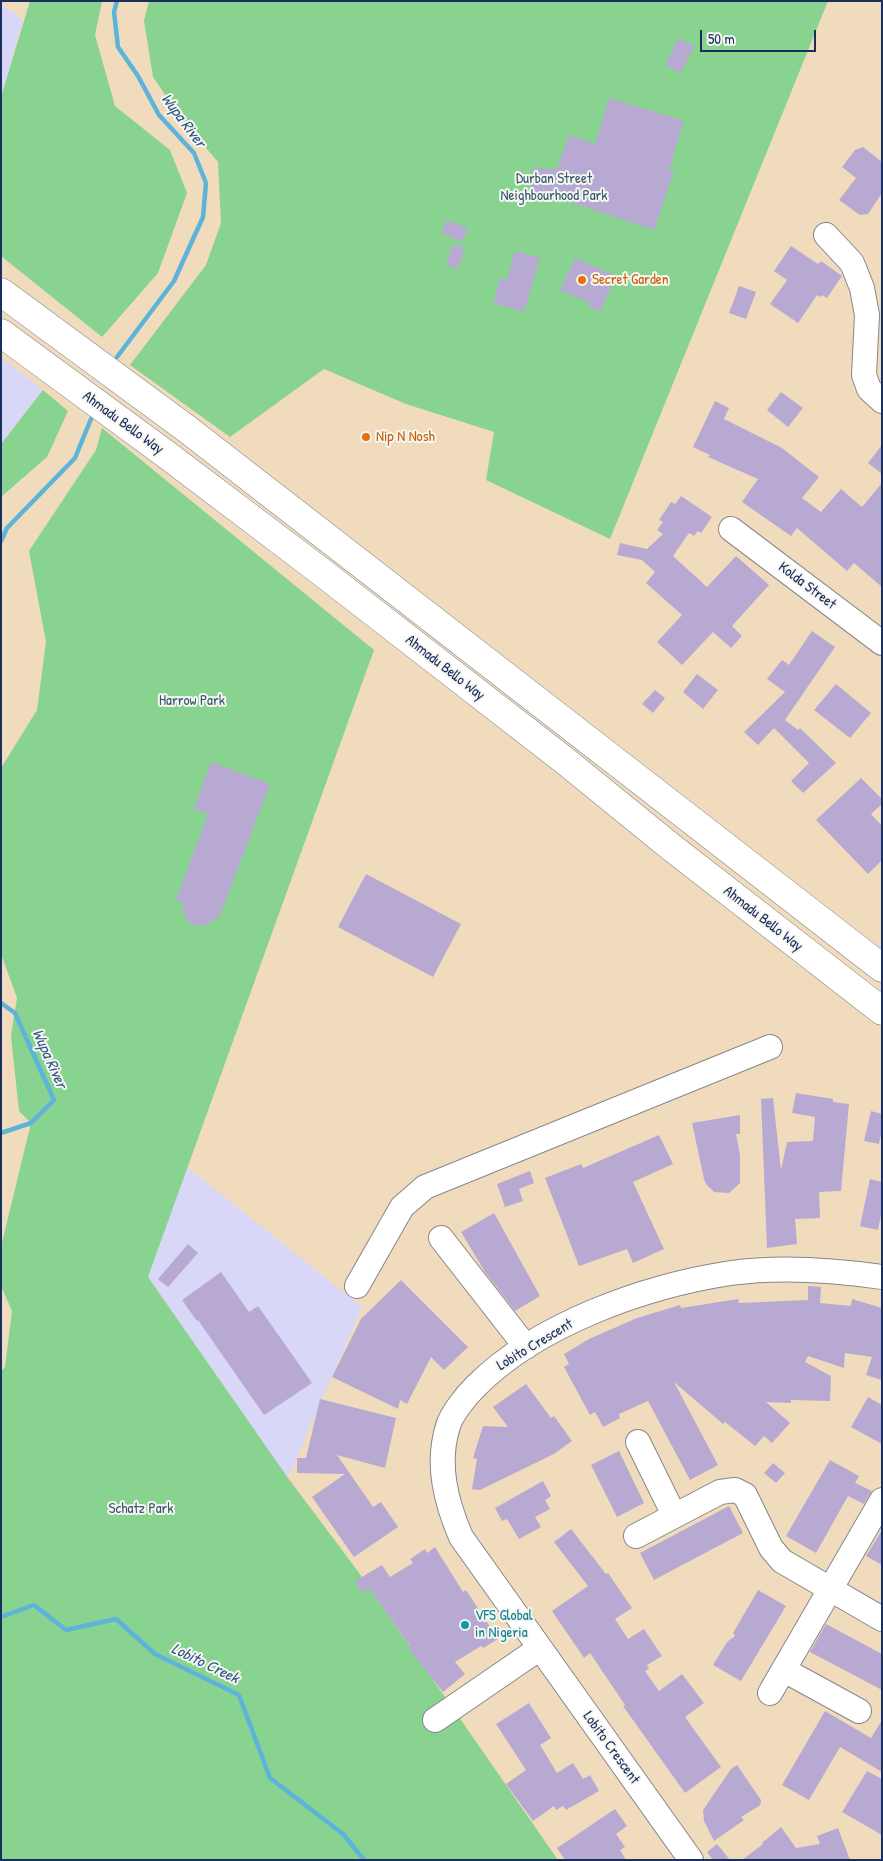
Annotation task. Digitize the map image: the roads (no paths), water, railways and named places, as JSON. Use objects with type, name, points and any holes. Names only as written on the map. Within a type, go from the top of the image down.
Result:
[{"type":"main road","name":"Ahmadu Bello Way","points":[[1,292],[187,429],[882,968]]},
{"type":"main road","name":"Ahmadu Bello Way","points":[[7,338],[167,455],[497,708],[686,859],[882,1011]]},
{"type":"street","points":[[826,235],[852,262],[862,288],[867,315],[864,376],[869,389],[882,401]]},
{"type":"street","name":"Kolda Street","points":[[731,529],[882,643]]},
{"type":"street","points":[[357,1286],[402,1207],[425,1187],[770,1047]]},
{"type":"street","points":[[441,1238],[526,1347]]},
{"type":"street","name":"Lobito Crescent","points":[[691,1860],[461,1536],[450,1510],[444,1483],[443,1455],[448,1425],[465,1397],[490,1372],[526,1347],[571,1322],[611,1304],[665,1287],[732,1273],[783,1270],[842,1271],[882,1278]]},
{"type":"street","points":[[638,1442],[674,1515]]},
{"type":"street","points":[[636,1536],[720,1492],[735,1490],[745,1496],[771,1548],[782,1562],[882,1619]]},
{"type":"street","points":[[770,1693],[882,1500]]},
{"type":"street","points":[[435,1720],[540,1648]]},
{"type":"street","points":[[784,1670],[859,1711]]},
{"type":"waterway","name":"Wupa River","points":[[117,1],[114,12],[118,47],[138,76],[159,115],[194,153],[206,183],[203,217],[174,281],[117,357]]},
{"type":"waterway","name":"Wupa River","points":[[1,541],[7,528],[75,458],[91,419]]},
{"type":"waterway","name":"Wupa River","points":[[1,1003],[15,1013],[54,1100],[31,1123],[1,1133]]},
{"type":"waterway","name":"Lobito Creek","points":[[1,1617],[34,1605],[66,1630],[116,1619],[155,1654],[239,1695],[270,1778],[343,1834],[364,1860]]},
{"type":"place","name":"Secret Garden","points":[[582,280]]},
{"type":"place","name":"Nip N Nosh","points":[[366,437]]},
{"type":"place","name":"VFS Global in Nigeria","points":[[465,1625]]},
{"type":"park label","name":"Durban Street Neighbourhood Park","points":[[554,188]]},
{"type":"park label","name":"Harrow Park","points":[[192,701]]},
{"type":"park label","name":"Schatz Park","points":[[141,1509]]}]
